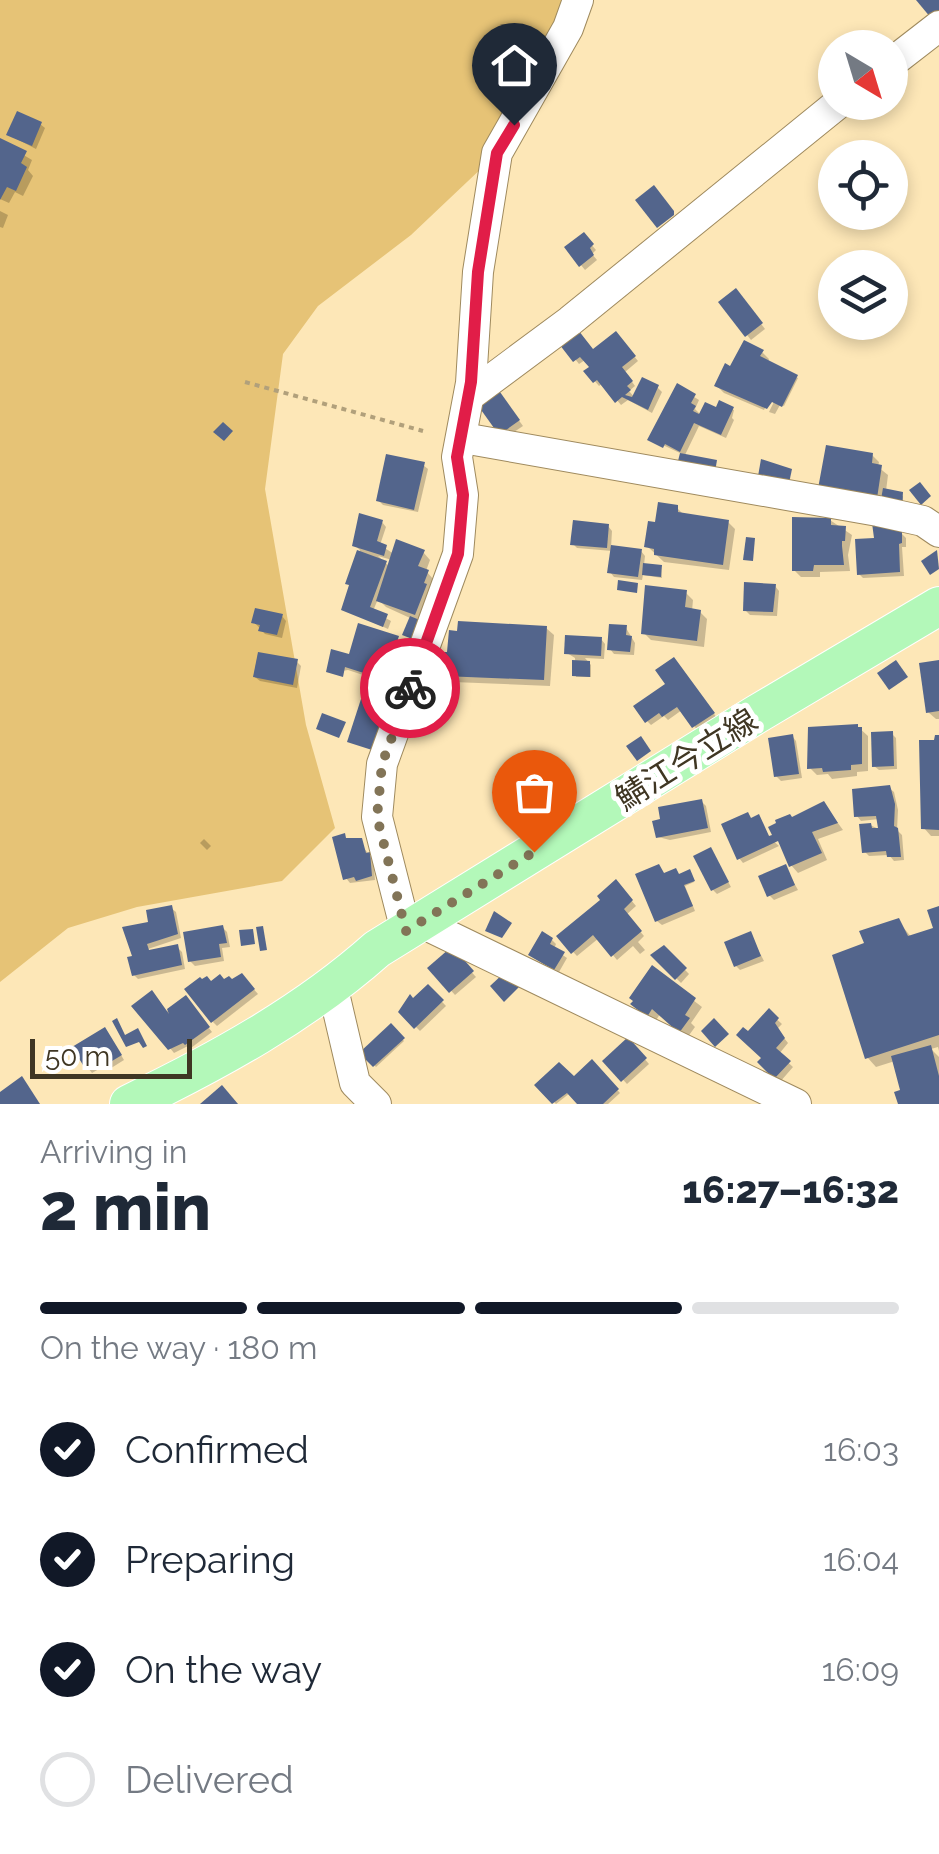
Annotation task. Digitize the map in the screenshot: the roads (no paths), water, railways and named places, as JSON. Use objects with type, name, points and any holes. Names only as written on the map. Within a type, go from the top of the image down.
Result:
[{"type":"main road","name":"鯖江今立線","points":[[129,1104],[186,1077],[333,989],[376,949],[939,606]]},
{"type":"street","points":[[578,0],[568,28],[497,153],[478,272],[469,396],[457,457],[463,495],[458,554],[382,764],[377,817],[414,927],[796,1104]]},
{"type":"street","points":[[908,50],[939,26]]},
{"type":"street","points":[[469,396],[570,321],[818,120]]},
{"type":"street","points":[[462,438],[934,520]]},
{"type":"street","points":[[333,989],[355,1082],[376,1104]]}]
